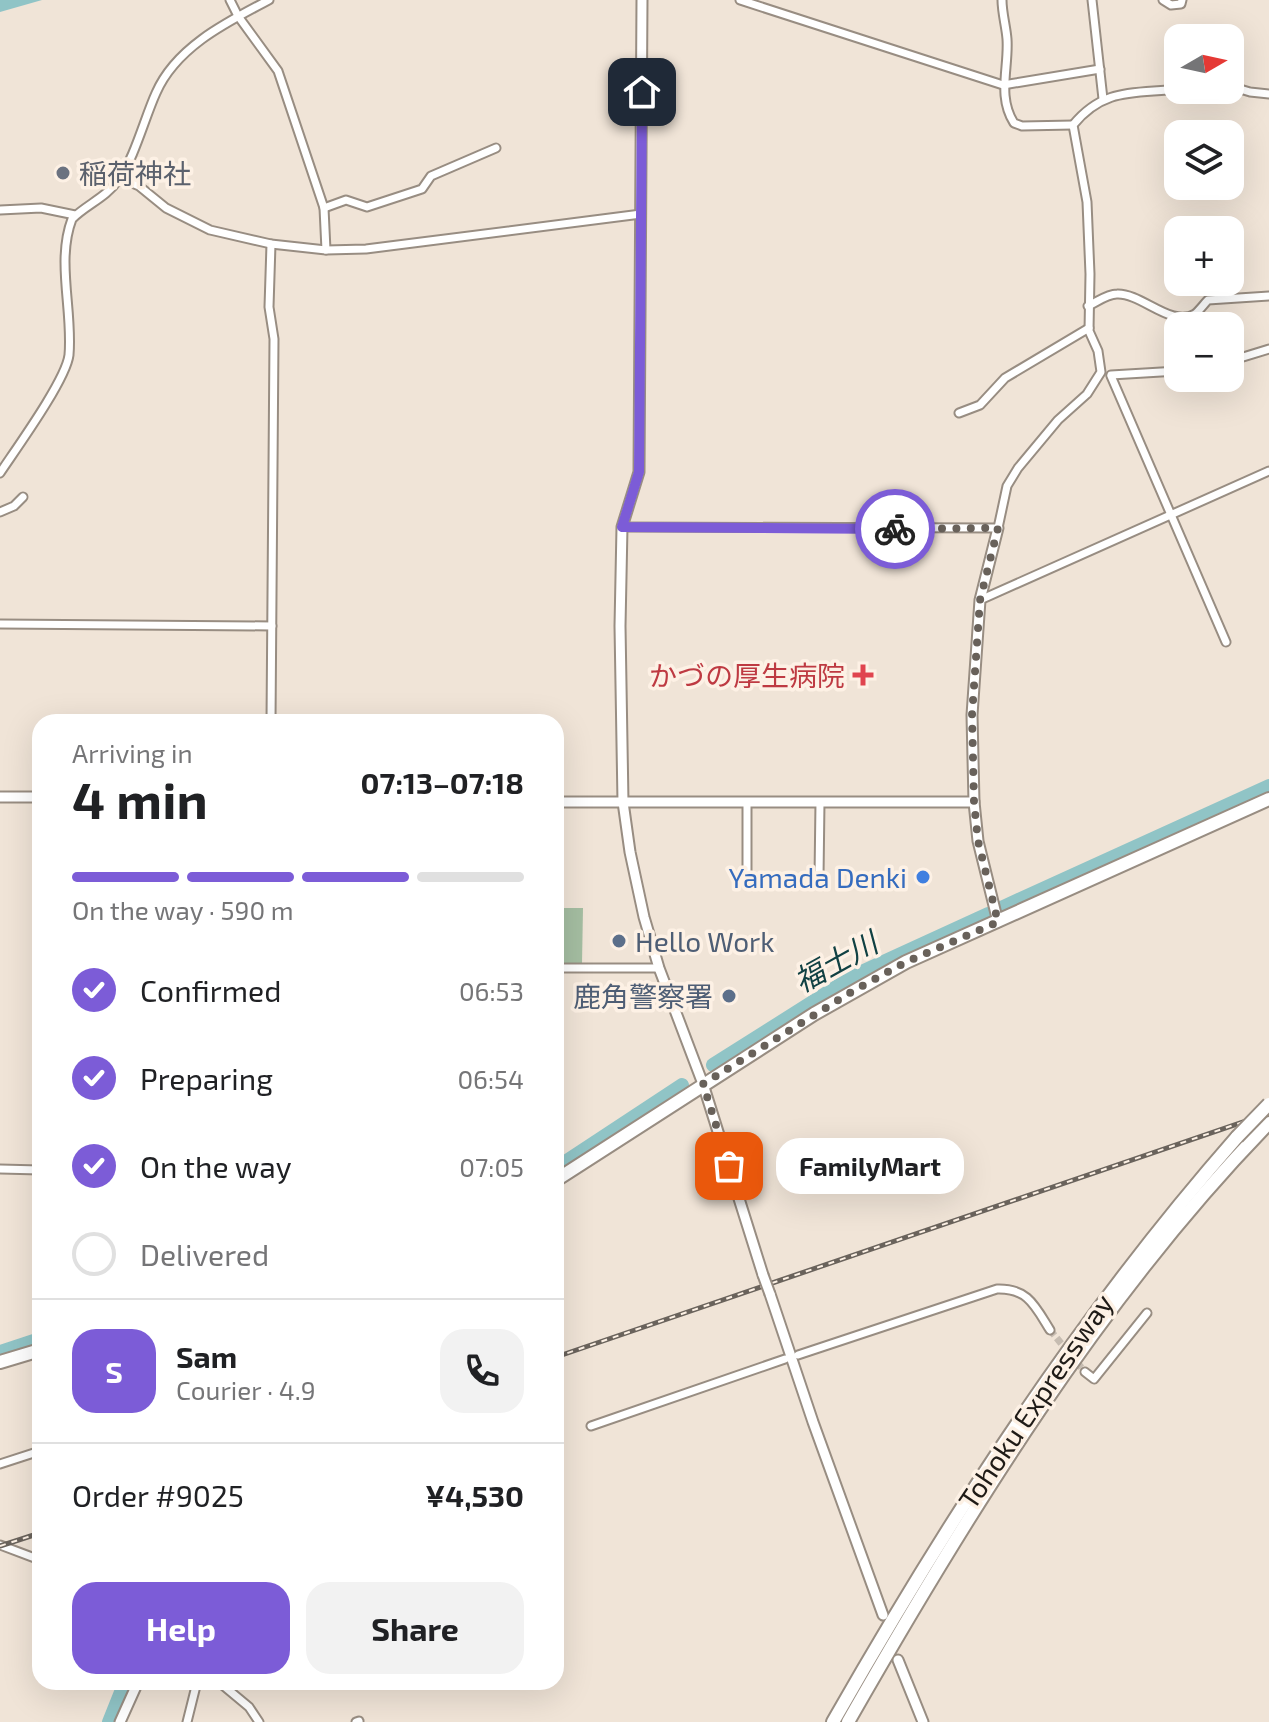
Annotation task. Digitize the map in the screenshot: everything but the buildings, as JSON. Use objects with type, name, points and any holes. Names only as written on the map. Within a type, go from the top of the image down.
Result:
[{"type":"highway","points":[[564,1175],[703,1084],[853,991],[906,962],[1269,799]]},
{"type":"highway","name":"Tohoku Expressway","points":[[833,1722],[935,1549],[1039,1390],[1111,1289],[1237,1137],[1269,1104]]},
{"type":"highway","name":"Tohoku Expressway","points":[[848,1722],[946,1555],[1050,1397],[1162,1245],[1267,1125]]},
{"type":"highway","points":[[0,1362],[32,1352]]},
{"type":"street","points":[[230,0],[278,71],[324,208],[326,250]]},
{"type":"street","points":[[0,473],[47,399],[68,359],[64,248],[66,234],[75,215],[98,202],[120,178],[158,88],[196,43],[269,0]]},
{"type":"street","points":[[642,0],[639,472],[622,527],[623,802],[644,917],[659,968],[703,1084],[763,1275],[883,1615]]},
{"type":"street","points":[[740,0],[1003,85],[1100,69]]},
{"type":"street","points":[[1002,0],[1007,40],[1003,85],[1009,116],[1014,123],[1022,126],[1073,125],[1082,114],[1103,99],[1126,93],[1164,90]]},
{"type":"street","points":[[1092,0],[1103,99]]},
{"type":"street","points":[[1163,0],[1171,5],[1181,4],[1182,0]]},
{"type":"street","points":[[1244,90],[1269,94]]},
{"type":"street","points":[[998,922],[978,841],[974,802],[972,715],[980,600],[1007,486],[1058,420],[1087,394],[1101,372],[1098,351],[1089,328],[1087,202],[1073,125]]},
{"type":"street","points":[[324,208],[346,200],[367,207],[422,189],[431,176],[496,148]]},
{"type":"street","points":[[120,178],[139,186],[166,208],[210,230],[271,244],[326,250],[366,249],[641,214]]},
{"type":"street","points":[[0,210],[41,208],[75,215]]},
{"type":"street","points":[[271,244],[269,307],[274,339],[271,714]]},
{"type":"street","points":[[1088,306],[1120,293],[1179,318],[1194,315],[1208,300],[1269,296]]},
{"type":"street","points":[[959,413],[980,405],[1005,378],[1089,328]]},
{"type":"street","points":[[1244,357],[1269,349]]},
{"type":"street","points":[[1101,372],[1111,376],[1164,372]]},
{"type":"street","points":[[1111,376],[1226,642]]},
{"type":"street","points":[[980,600],[1269,471]]},
{"type":"street","points":[[0,512],[14,506],[23,497]]},
{"type":"street","points":[[622,527],[998,528]]},
{"type":"street","points":[[0,624],[272,626]]},
{"type":"street","points":[[0,797],[32,797]]},
{"type":"street","points":[[564,802],[974,802]]},
{"type":"street","points":[[819,877],[820,802]]},
{"type":"street","points":[[747,803],[747,879]]},
{"type":"street","points":[[564,968],[659,968]]},
{"type":"street","points":[[0,1169],[32,1170]]},
{"type":"street","points":[[798,1355],[997,1289],[1014,1288],[1036,1305],[1050,1330]]},
{"type":"street","points":[[1085,1372],[1094,1379],[1147,1313]]},
{"type":"street","points":[[591,1426],[785,1359]]},
{"type":"street","points":[[0,1464],[32,1454]]},
{"type":"street","points":[[0,1545],[32,1557]]},
{"type":"street","points":[[898,1660],[923,1722]]},
{"type":"street","points":[[123,1721],[135,1690]]},
{"type":"street","points":[[187,1722],[195,1690]]},
{"type":"street","points":[[229,1690],[249,1707],[259,1722]]},
{"type":"green space","points":[[564,908],[583,908],[582,963],[564,963]]},
{"type":"water","points":[[0,0],[42,0],[0,12]]},
{"type":"waterway","name":"福士川","points":[[1001,908],[1269,786]]},
{"type":"waterway","name":"福士川","points":[[713,1065],[857,974],[988,914]]},
{"type":"waterway","name":"福士川","points":[[564,1163],[682,1085]]},
{"type":"waterway","name":"福士川","points":[[0,1352],[32,1342]]},
{"type":"waterway","points":[[109,1722],[122,1690]]},
{"type":"tunnel","points":[[1050,1330],[1085,1372]]},
{"type":"railway","points":[[564,1354],[1269,1113]]},
{"type":"railway","points":[[0,1546],[32,1536]]},
{"type":"way so far","points":[[729,1166],[703,1084],[853,991],[906,962],[998,922],[978,841],[972,715],[980,600],[998,528],[895,529]]},
{"type":"place","name":"稲荷神社","points":[[63,173]]},
{"type":"place","name":"かづの厚生病院","points":[[863,675]]},
{"type":"place","name":"Yamada Denki","points":[[923,877]]},
{"type":"place","name":"Hello Work","points":[[619,941]]},
{"type":"place","name":"鹿角警察署","points":[[729,996]]},
{"type":"place","name":"FamilyMart","points":[[729,1166]]},
{"type":"route","points":[[642,92],[639,472],[622,527],[895,529]]}]
